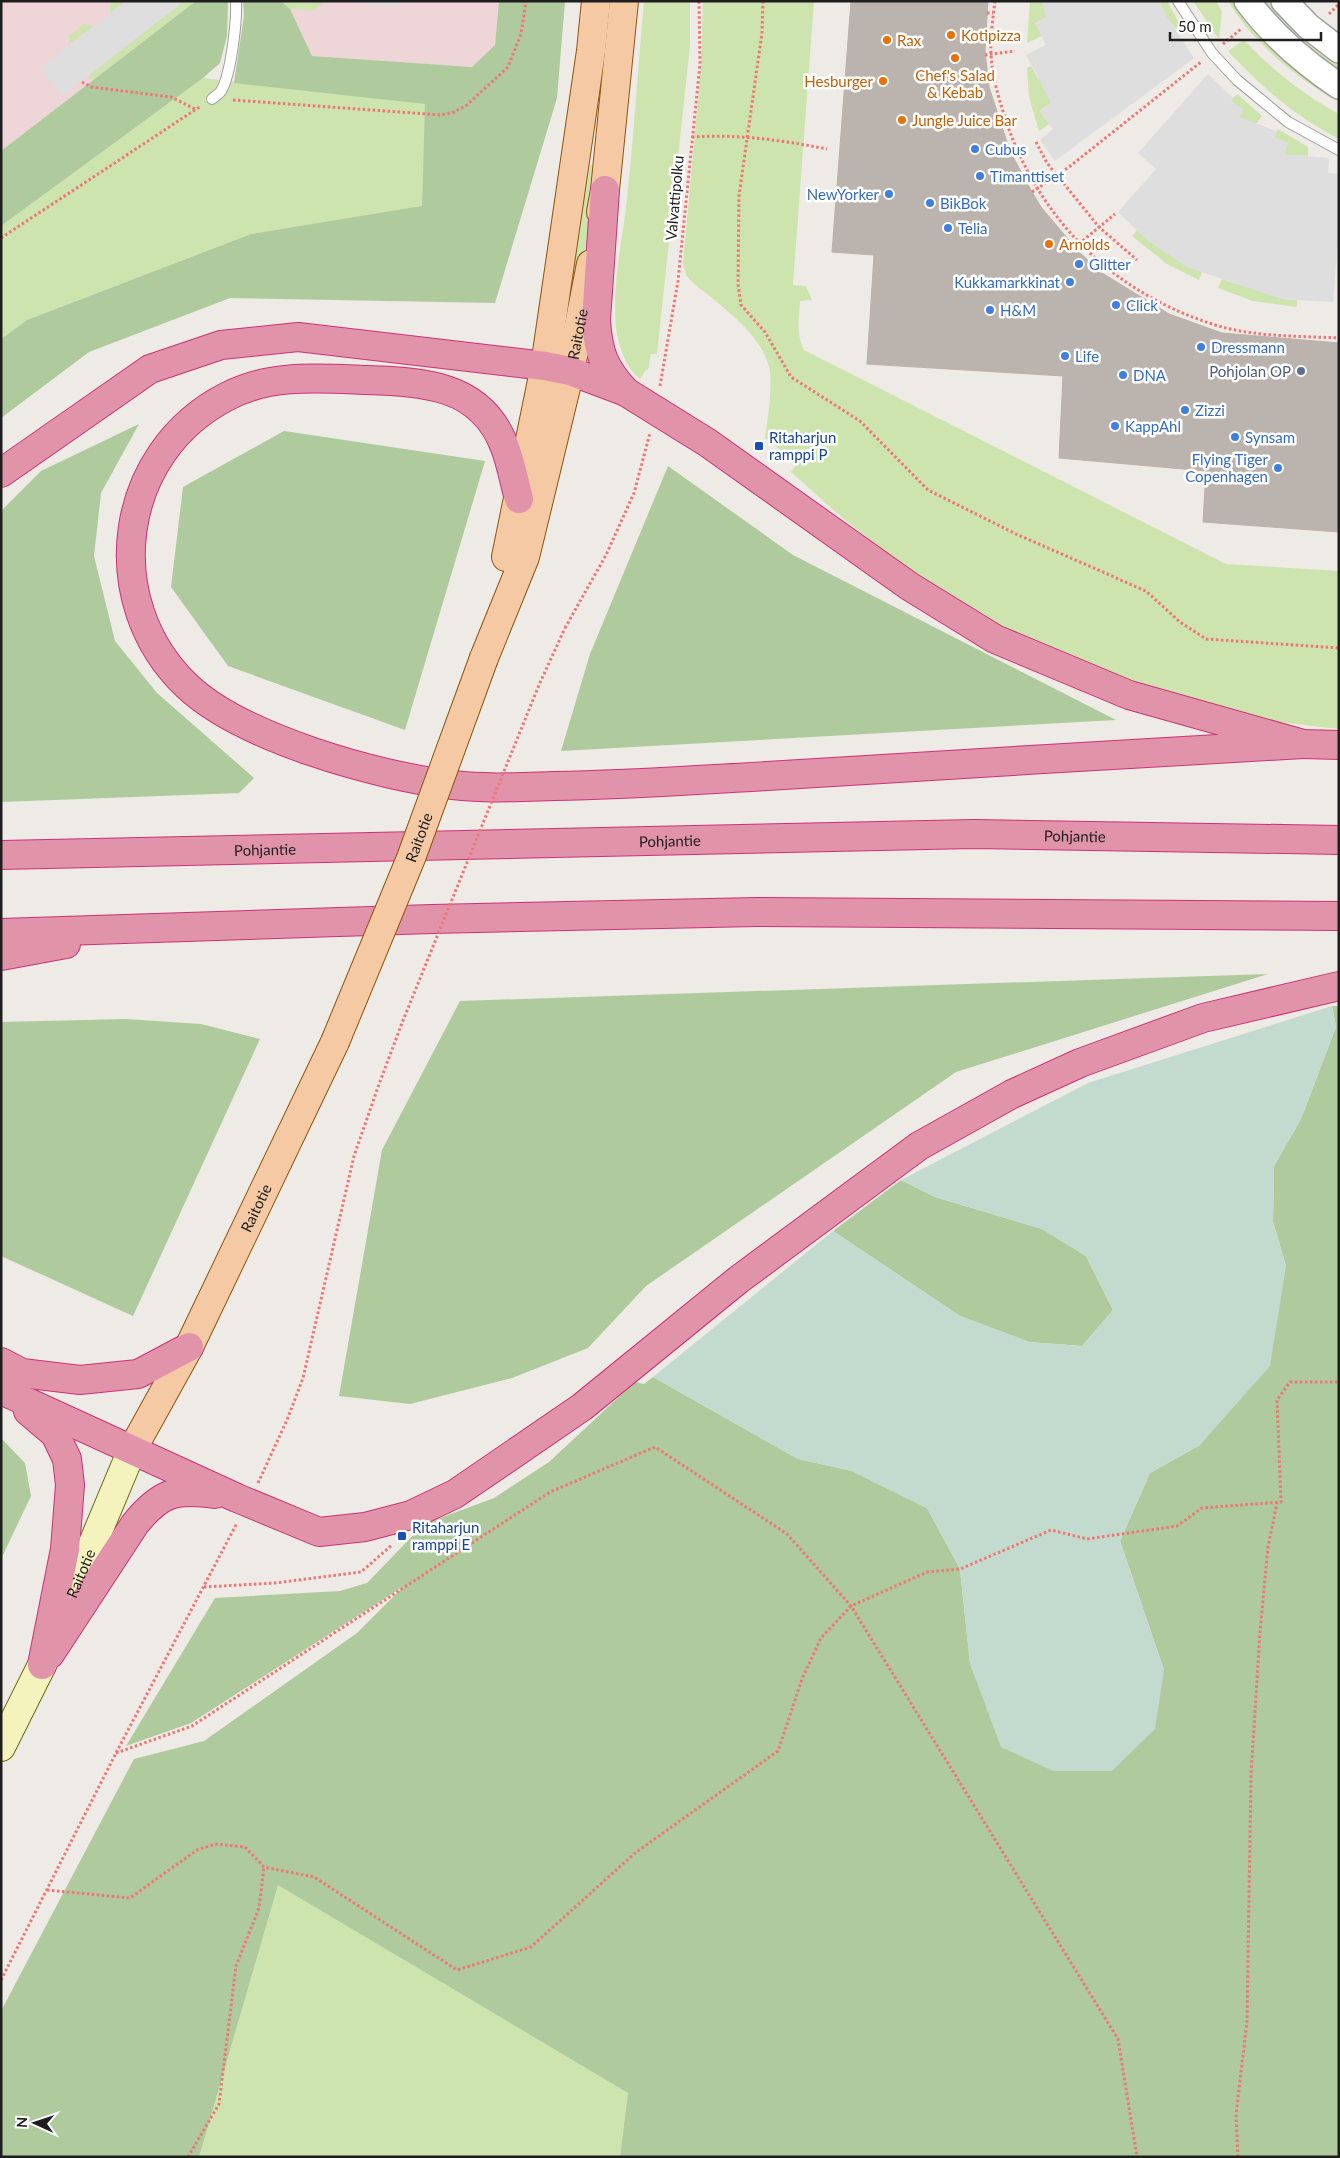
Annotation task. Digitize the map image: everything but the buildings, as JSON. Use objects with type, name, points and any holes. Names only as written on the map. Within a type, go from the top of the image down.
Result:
[{"type":"highway","points":[[605,190],[596,320],[597,341],[602,359],[610,376],[626,392],[708,443],[902,581],[995,639],[1129,695],[1303,744]]},
{"type":"highway","points":[[1,473],[150,369],[221,345],[298,337],[558,369],[626,392]]},
{"type":"highway","points":[[518,499],[504,445],[495,427],[473,402],[456,393],[422,383],[313,377],[258,385],[230,394],[207,408],[186,426],[159,457],[134,515],[130,538],[131,567],[139,612],[152,641],[171,669],[191,690],[249,725],[296,745],[342,761],[390,774],[458,786],[598,785],[1303,744],[1339,745]]},
{"type":"highway","name":"Pohjantie","points":[[1,855],[974,834],[1339,840]]},
{"type":"highway","points":[[1,933],[442,918],[757,912],[1339,916]]},
{"type":"highway","points":[[1,956],[146,928]]},
{"type":"highway","points":[[7,1393],[319,1532],[366,1527],[411,1515],[455,1494],[582,1407],[738,1280],[919,1146],[1012,1094],[1080,1063],[1203,1018],[1339,986]]},
{"type":"highway","points":[[1,1362],[22,1373],[80,1380],[138,1374],[189,1347]]},
{"type":"highway","points":[[7,1393],[54,1434],[67,1458],[70,1486],[65,1549],[42,1665]]},
{"type":"highway","points":[[42,1665],[134,1524],[145,1512],[163,1498],[177,1491],[191,1490],[245,1499]]},
{"type":"main road","name":"Raitotie","points":[[1,1747],[42,1665],[132,1450],[189,1347],[334,1042],[411,858],[484,658],[525,557],[558,369],[596,1]]},
{"type":"main road","name":"Raitotie","points":[[484,658],[518,499],[558,369],[605,190],[624,1]]},
{"type":"street","points":[[1247,1],[1268,29],[1284,44],[1301,59],[1339,86]]},
{"type":"street","points":[[1284,1],[1308,26],[1339,50]]},
{"type":"lane","points":[[212,99],[221,92],[230,60],[236,1]]},
{"type":"lane","points":[[1178,1],[1212,53],[1237,80],[1288,122],[1339,150]]},
{"type":"path","points":[[1,238],[212,99],[441,115],[454,112],[467,105],[508,67],[521,34],[526,1]]},
{"type":"path","name":"Valvattipolku","points":[[660,387],[678,281],[700,64],[699,1]]},
{"type":"path","points":[[763,1],[762,33],[739,196],[738,284],[741,305],[765,332],[791,377],[860,421],[928,490],[1016,534],[1146,591],[1180,622],[1206,639],[1339,648]]},
{"type":"path","points":[[995,1],[990,54],[999,98],[1016,148],[1038,189],[1058,219],[1106,268],[1134,288],[1171,308],[1223,327],[1267,334],[1339,338]]},
{"type":"path","points":[[1329,14],[1339,4]]},
{"type":"path","points":[[987,13],[993,13]]},
{"type":"path","points":[[1032,192],[1242,28]]},
{"type":"path","points":[[985,55],[1015,51]]},
{"type":"path","points":[[82,82],[91,87],[171,96],[196,109]]},
{"type":"path","points":[[692,137],[748,136],[827,148]]},
{"type":"path","points":[[1036,142],[1047,164],[1099,227],[1137,260]]},
{"type":"path","points":[[1074,247],[1115,214]]},
{"type":"path","points":[[1,1980],[116,1753],[204,1587],[245,1499],[287,1420],[303,1378],[354,1156],[378,1087],[535,694],[565,628],[606,555],[634,493],[653,425]]},
{"type":"path","points":[[47,1890],[130,1898],[197,1850],[214,1844],[245,1847],[264,1867],[314,1877],[457,1970],[531,1947],[635,1853],[778,1751],[802,1679],[821,1638],[851,1606],[927,1572],[960,1569],[1051,1530],[1087,1540],[1177,1526],[1202,1508],[1281,1502],[1277,1400],[1290,1382],[1339,1382]]},
{"type":"path","points":[[116,1753],[192,1726],[550,1492],[655,1447],[787,1534],[851,1606],[1118,2038],[1137,2157]]},
{"type":"path","points":[[1238,2157],[1236,2115],[1247,2021],[1251,1775],[1260,1632],[1268,1547],[1277,1503]]},
{"type":"path","points":[[204,1587],[276,1583],[361,1572],[396,1542]]},
{"type":"path","points":[[188,2157],[219,2104],[236,1966],[259,1908],[264,1867]]},
{"type":"shaded area","points":[[1,1],[196,1],[1,151]]},
{"type":"shaded area","points":[[126,1],[184,1],[62,96],[40,68]]},
{"type":"shaded area","points":[[286,1],[499,1],[495,45],[472,67],[312,56]]},
{"type":"shaded area","points":[[333,1],[402,1],[401,6]]},
{"type":"shaded area","points":[[1042,1],[1159,1],[1167,17],[1194,58],[1055,161],[1040,140],[1053,129],[1040,112],[1051,103],[1026,55],[1046,45],[1035,23],[1046,17]]},
{"type":"shaded area","points":[[1208,74],[1233,98],[1231,101],[1244,110],[1239,117],[1277,131],[1274,138],[1288,143],[1284,154],[1329,158],[1328,173],[1339,174],[1339,228],[1333,302],[1282,299],[1187,267],[1148,241],[1118,212],[1156,169],[1138,153]]},
{"type":"green space","points":[[113,1],[126,1],[110,13],[110,5]]},
{"type":"green space","points":[[184,1],[196,1],[93,80],[87,77]]},
{"type":"green space","points":[[196,1],[228,1],[227,36],[220,63],[203,78],[1,226],[1,151]]},
{"type":"green space","points":[[243,1],[281,1],[290,9],[312,56],[472,67],[495,45],[499,1],[565,1],[557,98],[495,303],[230,298],[89,352],[1,418],[1,339],[27,320],[251,234],[422,206],[425,104],[234,83],[244,15]]},
{"type":"green space","points":[[281,1],[323,1],[315,11],[290,9]]},
{"type":"green space","points":[[644,1],[690,1],[690,45],[657,354],[651,354],[648,370],[640,379],[630,369],[621,349],[616,328],[615,295],[627,199]]},
{"type":"green space","points":[[703,1],[814,1],[793,285],[806,286],[812,300],[800,301],[799,332],[804,350],[1226,564],[1339,571],[1339,729],[1287,723],[1203,706],[1131,685],[1002,629],[891,557],[838,514],[791,472],[798,463],[765,438],[770,388],[770,372],[766,358],[759,345],[738,320],[690,280],[686,275],[683,263],[701,67]]},
{"type":"green space","points":[[1030,1],[1079,1],[1035,23],[1042,36],[1027,43]]},
{"type":"green space","points":[[1167,1],[1181,26],[1176,29],[1167,18],[1040,111],[1049,124],[1039,131],[1029,97],[1027,68],[1031,66],[1038,79],[1166,17],[1160,3]]},
{"type":"green space","points":[[1193,1],[1216,1],[1222,12],[1219,39]]},
{"type":"green space","points":[[1228,1],[1238,1],[1339,93],[1339,102],[1307,82],[1277,59],[1250,32]]},
{"type":"green space","points":[[1256,1],[1278,1],[1339,56],[1339,76]]},
{"type":"green space","points":[[84,24],[94,26],[69,44],[69,36]]},
{"type":"green space","points":[[1244,40],[1289,81],[1339,114],[1339,139],[1308,121],[1279,100],[1228,51]]},
{"type":"green space","points":[[203,78],[426,104],[422,207],[251,234],[27,320],[1,339],[1,226]]},
{"type":"green space","points":[[1237,94],[1262,116],[1256,124],[1242,118],[1188,267],[1202,272],[1199,280],[1167,264],[1132,236],[1137,230],[1149,241],[1243,110],[1231,101]]},
{"type":"green space","points":[[1278,129],[1308,147],[1308,156],[1293,155],[1282,299],[1297,300],[1297,307],[1253,301],[1218,288],[1222,279],[1236,284],[1288,143],[1274,138]]},
{"type":"green space","points":[[590,165],[599,166],[586,256],[569,308],[567,306]]},
{"type":"green space","points":[[139,424],[101,493],[94,556],[115,641],[157,693],[254,778],[239,793],[1,802],[1,511],[41,471]]},
{"type":"green space","points":[[284,431],[485,461],[405,730],[228,666],[171,587],[183,487]]},
{"type":"green space","points":[[668,466],[793,555],[1116,720],[561,751],[590,654]]},
{"type":"green space","points":[[1268,974],[956,1072],[646,1286],[588,1348],[512,1378],[410,1404],[339,1396],[382,1150],[460,1001]]},
{"type":"green space","points":[[1332,1006],[1339,1006],[1339,2157],[620,2157],[628,2093],[278,1885],[199,2157],[1,2157],[1,2011],[134,1759],[204,1741],[357,1633],[404,1586],[191,1723],[126,1746],[215,1598],[340,1591],[367,1583],[424,1524],[494,1498],[549,1462],[635,1382],[644,1384],[653,1377],[798,1459],[852,1471],[927,1508],[960,1569],[970,1664],[1164,1670],[1120,1541],[1150,1473],[1200,1445],[1286,1266],[1273,1222],[1274,1166],[1301,1119],[1336,1027]]},
{"type":"green space","points":[[1332,1006],[1336,1027],[1301,1119],[1274,1166],[1273,1222],[1286,1266],[1270,1366],[1200,1445],[1150,1473],[1120,1541],[1164,1670],[1155,1729],[1112,1771],[1053,1771],[1001,1747],[970,1664],[960,1569],[927,1508],[852,1471],[798,1459],[653,1377],[833,1231],[960,1316],[1029,1342],[1082,1346],[1113,1310],[1086,1256],[1042,1229],[935,1197],[901,1180],[1088,1083]]},
{"type":"green space","points":[[126,1019],[201,1024],[260,1039],[133,1316],[1,1256],[1,1022]]},
{"type":"green space","points":[[901,1180],[935,1197],[1042,1229],[1086,1256],[1113,1310],[1082,1346],[1029,1342],[960,1316],[833,1231]]},
{"type":"green space","points":[[1,1438],[25,1463],[31,1496],[1,1559]]},
{"type":"green space","points":[[278,1884],[628,2093],[620,2157],[199,2157]]},
{"type":"place","name":"Kotipizza","points":[[951,35]]},
{"type":"place","name":"Rax","points":[[887,40]]},
{"type":"place","name":"Chef's Salad & Kebab","points":[[955,58]]},
{"type":"place","name":"Hesburger","points":[[883,81]]},
{"type":"place","name":"Jungle Juice Bar","points":[[902,120]]},
{"type":"place","name":"Cubus","points":[[975,149]]},
{"type":"place","name":"Timanttiset","points":[[980,176]]},
{"type":"place","name":"NewYorker","points":[[889,194]]},
{"type":"place","name":"BikBok","points":[[930,203]]},
{"type":"place","name":"Telia","points":[[948,228]]},
{"type":"place","name":"Arnolds","points":[[1049,244]]},
{"type":"place","name":"Glitter","points":[[1079,264]]},
{"type":"place","name":"Kukkamarkkinat","points":[[1070,282]]},
{"type":"place","name":"Click","points":[[1116,305]]},
{"type":"place","name":"H&M","points":[[990,310]]},
{"type":"place","name":"Dressmann","points":[[1201,347]]},
{"type":"place","name":"Life","points":[[1065,356]]},
{"type":"place","name":"Pohjolan OP","points":[[1301,371]]},
{"type":"place","name":"DNA","points":[[1123,375]]},
{"type":"place","name":"Zizzi","points":[[1185,410]]},
{"type":"place","name":"KappAhl","points":[[1115,426]]},
{"type":"place","name":"Synsam","points":[[1235,437]]},
{"type":"place","name":"Ritaharjun ramppi P","points":[[759,446]]},
{"type":"place","name":"Flying Tiger Copenhagen","points":[[1278,468]]},
{"type":"place","name":"Ritaharjun ramppi E","points":[[402,1536]]}]
